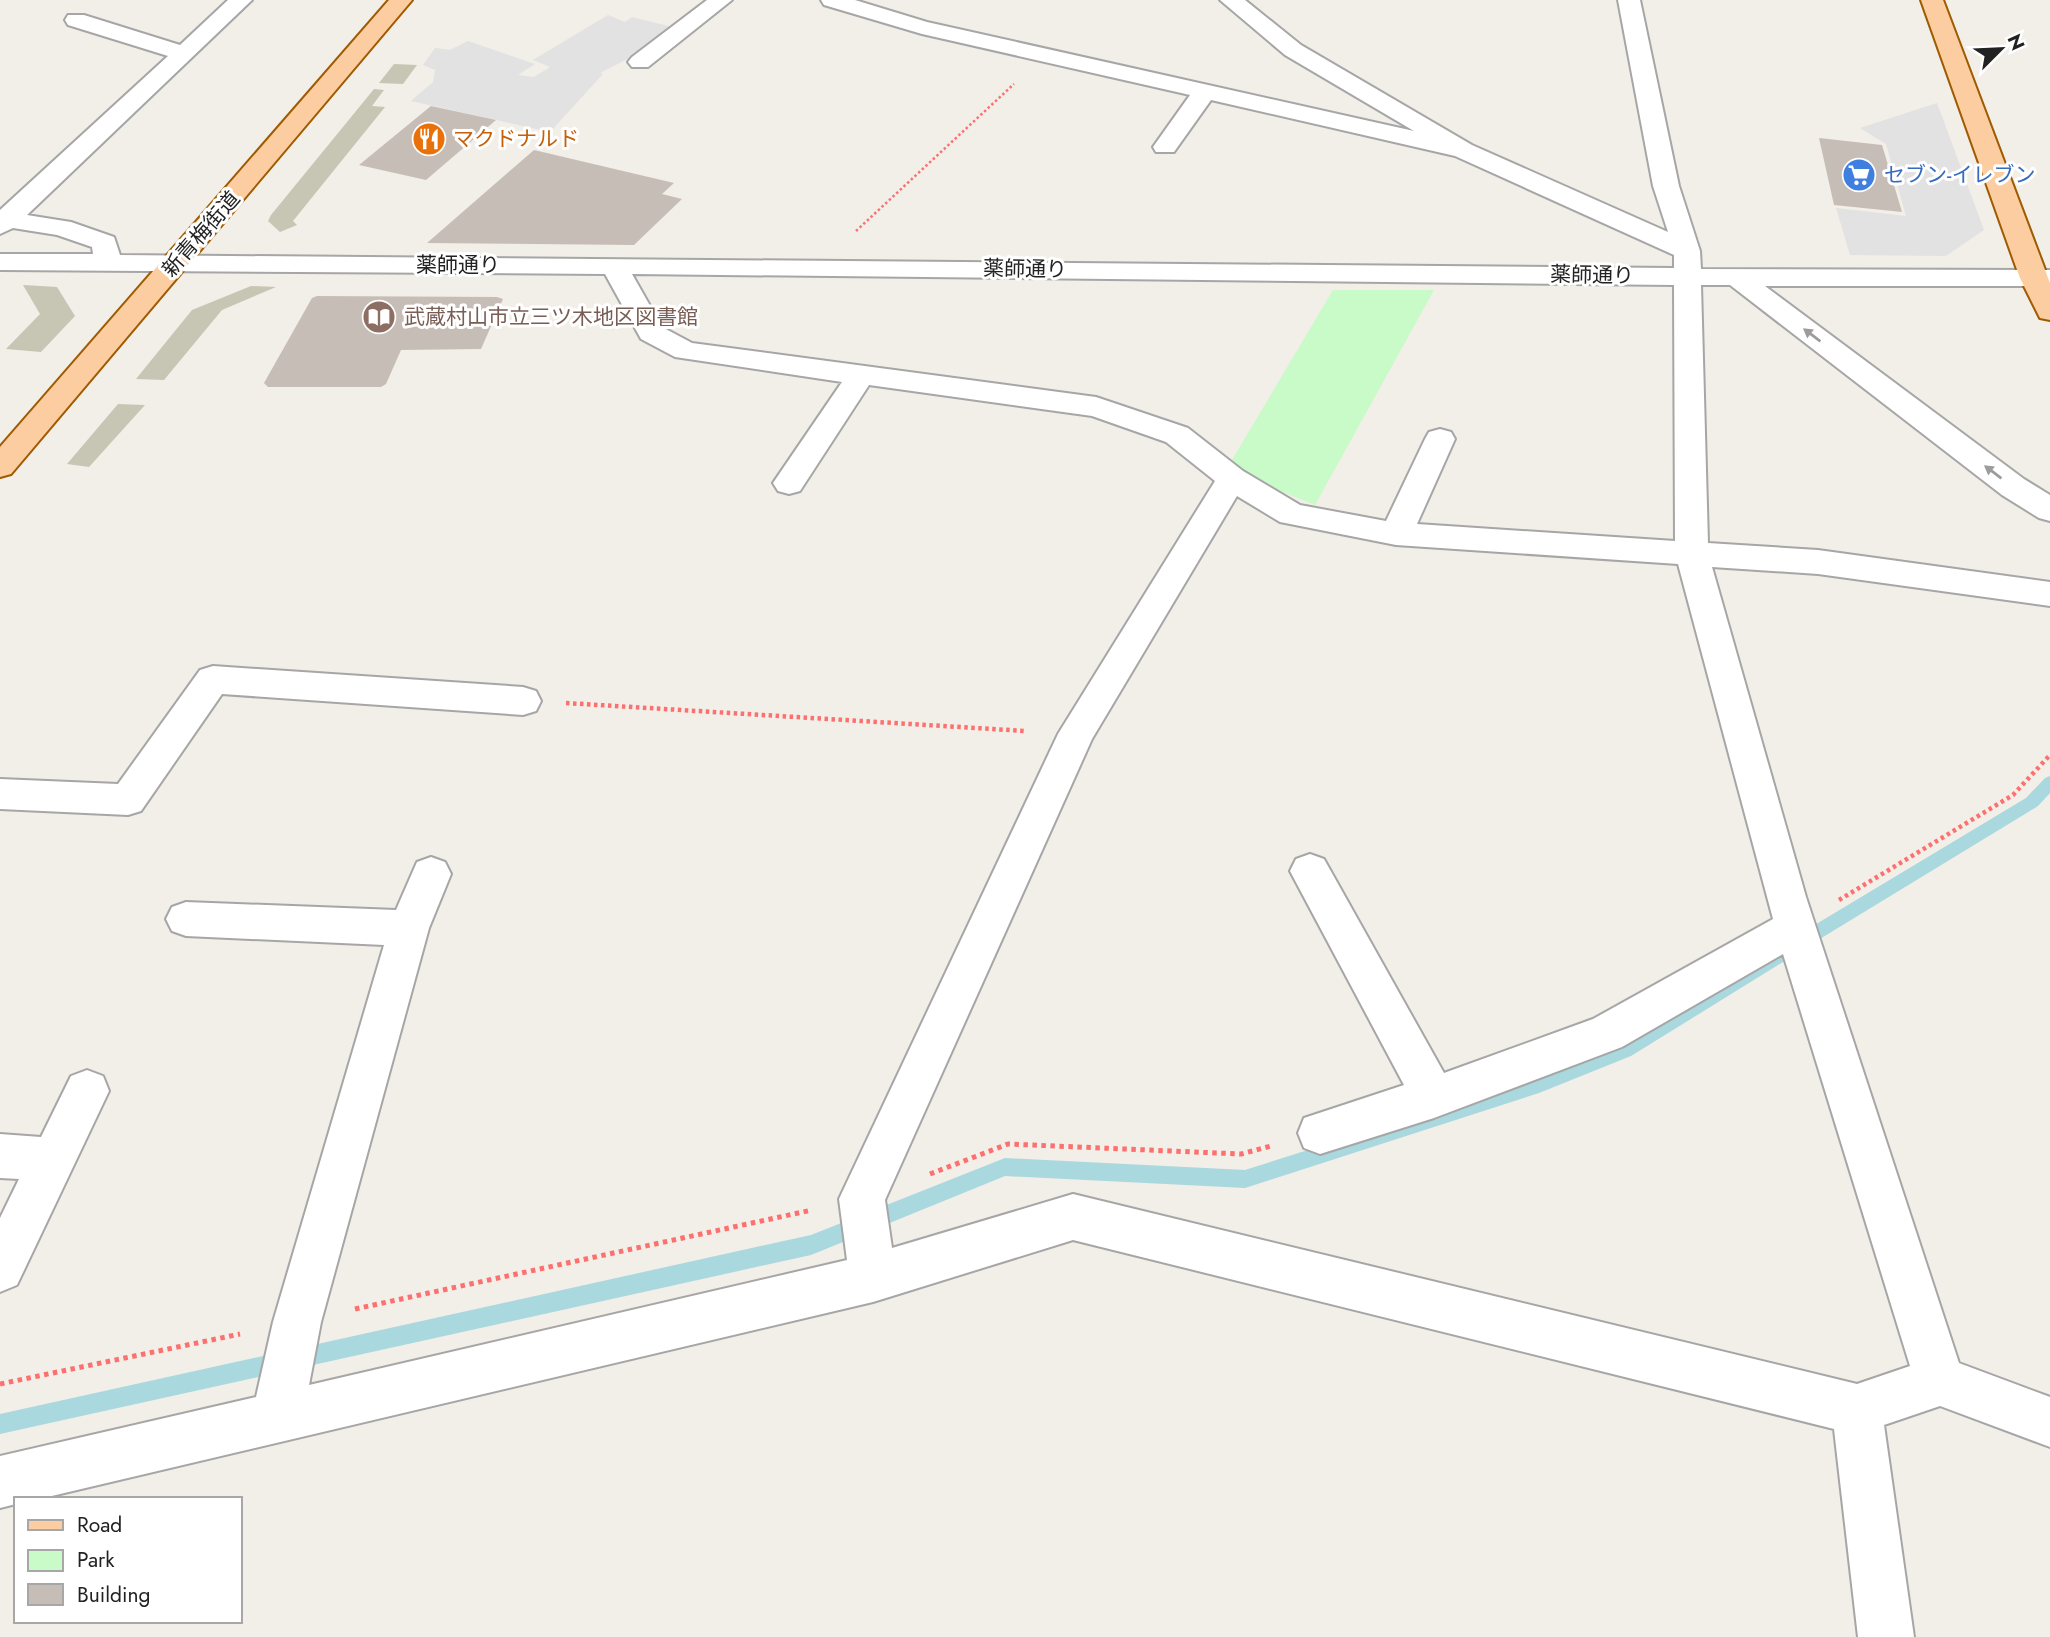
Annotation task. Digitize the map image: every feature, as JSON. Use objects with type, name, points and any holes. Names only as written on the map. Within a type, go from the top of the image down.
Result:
[{"type":"main road","name":"新青梅街道","points":[[0,467],[401,0]]},
{"type":"main road","points":[[1931,0],[2042,278],[2050,312]]},
{"type":"street","points":[[2,222],[242,0]]},
{"type":"street","points":[[640,62],[721,0]]},
{"type":"street","points":[[832,0],[873,5],[922,27],[1463,150]]},
{"type":"street","points":[[1231,0],[1293,50],[1463,150],[1687,264]]},
{"type":"street","points":[[1629,0],[1667,186],[1687,264],[1692,555],[1801,941],[1940,1381]]},
{"type":"street","points":[[76,20],[183,53]]},
{"type":"street","points":[[1165,147],[1205,92]]},
{"type":"street","points":[[2,222],[62,228],[105,243],[107,262]]},
{"type":"street","name":"薬師通り","points":[[0,262],[818,267],[1687,264],[1737,277],[2042,278]]},
{"type":"street","points":[[614,266],[651,334],[685,351],[1096,407],[1177,435],[1232,479],[1291,514],[1396,534],[1818,562],[2050,594]]},
{"type":"street","points":[[1737,277],[2014,487],[2050,510]]},
{"type":"street","points":[[789,483],[861,375]]},
{"type":"street","points":[[1396,534],[1440,439]]},
{"type":"street","points":[[873,1278],[862,1199],[1076,734],[1232,479]]},
{"type":"street","points":[[0,794],[128,800],[213,680],[523,701]]},
{"type":"street","points":[[1310,871],[1434,1097]]},
{"type":"street","points":[[276,1415],[295,1330],[409,928],[431,874]]},
{"type":"street","points":[[186,919],[409,928]]},
{"type":"street","points":[[1320,1133],[1434,1097],[1607,1032],[1801,941]]},
{"type":"street","points":[[0,1268],[87,1091]]},
{"type":"street","points":[[0,1156],[53,1160]]},
{"type":"street","points":[[0,1482],[276,1415],[873,1278],[1073,1217],[1857,1409],[1940,1381],[2050,1422]]},
{"type":"street","points":[[1857,1409],[1886,1637]]},
{"type":"path","points":[[818,267],[1045,55]]},
{"type":"path","points":[[523,701],[1076,734]]},
{"type":"path","points":[[1801,941],[2013,794],[2050,755]]},
{"type":"path","points":[[0,1384],[295,1330],[862,1199],[1008,1144],[1241,1154],[1320,1133]]},
{"type":"shaded area","points":[[608,15],[625,22],[632,17],[672,27],[639,53],[600,73],[603,74],[550,132],[411,101],[433,82],[435,70],[423,65],[435,48],[450,50],[468,41],[535,64],[518,75],[534,77],[550,67],[533,60]]},
{"type":"shaded area","points":[[394,64],[417,65],[403,84],[379,83]]},
{"type":"shaded area","points":[[374,89],[384,90],[372,106],[385,107],[293,221],[297,225],[280,232],[268,221],[271,215]]},
{"type":"shaded area","points":[[1937,103],[1984,230],[1946,256],[1850,255],[1836,208],[1906,216],[1886,144],[1860,128]]},
{"type":"shaded area","points":[[23,285],[57,287],[75,316],[41,352],[6,349],[40,314]]},
{"type":"shaded area","points":[[251,286],[276,287],[222,310],[164,380],[136,379],[192,310]]},
{"type":"shaded area","points":[[118,404],[145,405],[89,467],[67,464]]},
{"type":"green space","points":[[1333,290],[1434,290],[1315,505],[1246,477],[1229,465]]},
{"type":"building","points":[[431,106],[496,120],[426,180],[359,165]]},
{"type":"building","name":"セブン-イレブン","points":[[1819,138],[1882,145],[1902,212],[1834,205]]},
{"type":"building","points":[[534,150],[674,183],[662,194],[682,199],[634,245],[427,243]]},
{"type":"building","points":[[312,298],[503,299],[481,349],[401,350],[386,384],[381,387],[268,387],[264,383]]},
{"type":"waterway","points":[[1799,943],[2032,802],[2050,782]]},
{"type":"waterway","points":[[0,1424],[811,1245],[1005,1167],[1245,1179],[1539,1085],[1625,1050],[1777,957]]},
{"type":"place","name":"マクドナルド","points":[[429,139]]},
{"type":"place","name":"セブン-イレブン","points":[[1859,175]]},
{"type":"place","name":"武蔵村山市立三ツ木地区図書館","points":[[379,317]]}]
